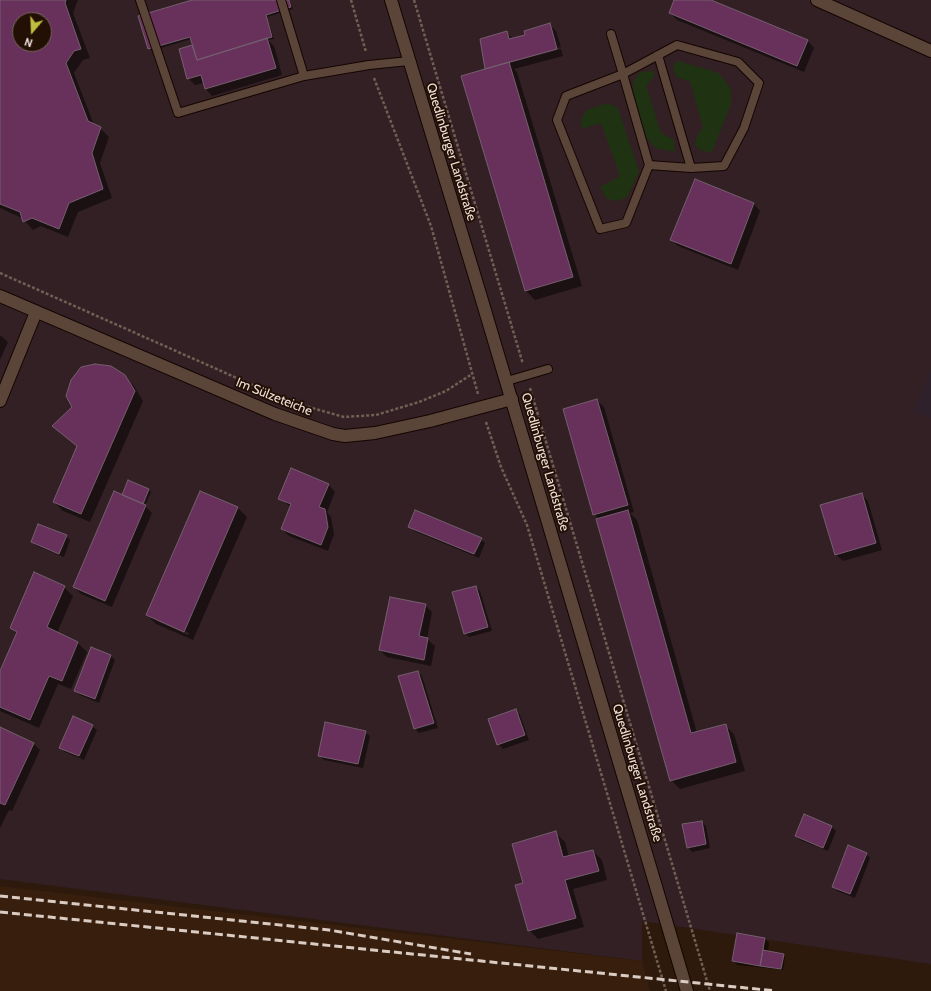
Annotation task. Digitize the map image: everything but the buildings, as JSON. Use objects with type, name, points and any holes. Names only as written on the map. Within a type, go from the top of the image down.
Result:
[{"type":"main road","name":"Quedlinburger Landstraße","points":[[391,0],[512,399],[687,991]]},
{"type":"main road","points":[[817,0],[931,51]]},
{"type":"main road","name":"Im Sülzeteiche","points":[[0,296],[275,414],[333,434],[345,436],[375,433],[512,399]]},
{"type":"main road","points":[[0,401],[36,312]]},
{"type":"lane","points":[[140,0],[178,113],[304,76],[369,65],[409,62]]},
{"type":"lane","points":[[281,0],[304,76]]},
{"type":"lane","points":[[611,34],[623,74],[649,165],[626,223],[600,229],[557,120],[566,96],[623,74],[677,45],[738,62],[760,83],[744,128],[724,166],[691,168],[649,165]]},
{"type":"lane","points":[[658,55],[691,168]]},
{"type":"lane","points":[[506,381],[548,369]]},
{"type":"path","points":[[351,0],[369,65],[430,226],[472,374],[501,467],[527,525],[666,991]]},
{"type":"path","points":[[414,0],[710,991]]},
{"type":"path","points":[[0,273],[293,403],[344,417],[376,415],[419,402],[446,391],[472,374]]},
{"type":"shaded area","points":[[0,0],[931,0],[931,964],[642,921],[642,961],[0,879]]},
{"type":"shaded area","points":[[931,370],[931,418],[914,412]]},
{"type":"shaded area","points":[[0,886],[642,961],[650,991],[0,991]]},
{"type":"green space","points":[[678,61],[719,73],[731,89],[731,104],[712,152],[702,151],[695,145],[697,137],[703,127],[690,81],[676,77],[673,66]]},
{"type":"green space","points":[[653,71],[655,75],[646,86],[661,133],[674,140],[675,152],[656,148],[646,137],[633,93],[634,81],[640,72]]},
{"type":"green space","points":[[608,103],[618,108],[639,172],[627,197],[617,201],[607,199],[600,187],[620,176],[601,123],[582,129],[581,120],[587,110]]},
{"type":"railway","points":[[0,896],[329,930],[471,954]]},
{"type":"railway","points":[[0,912],[776,991]]}]
